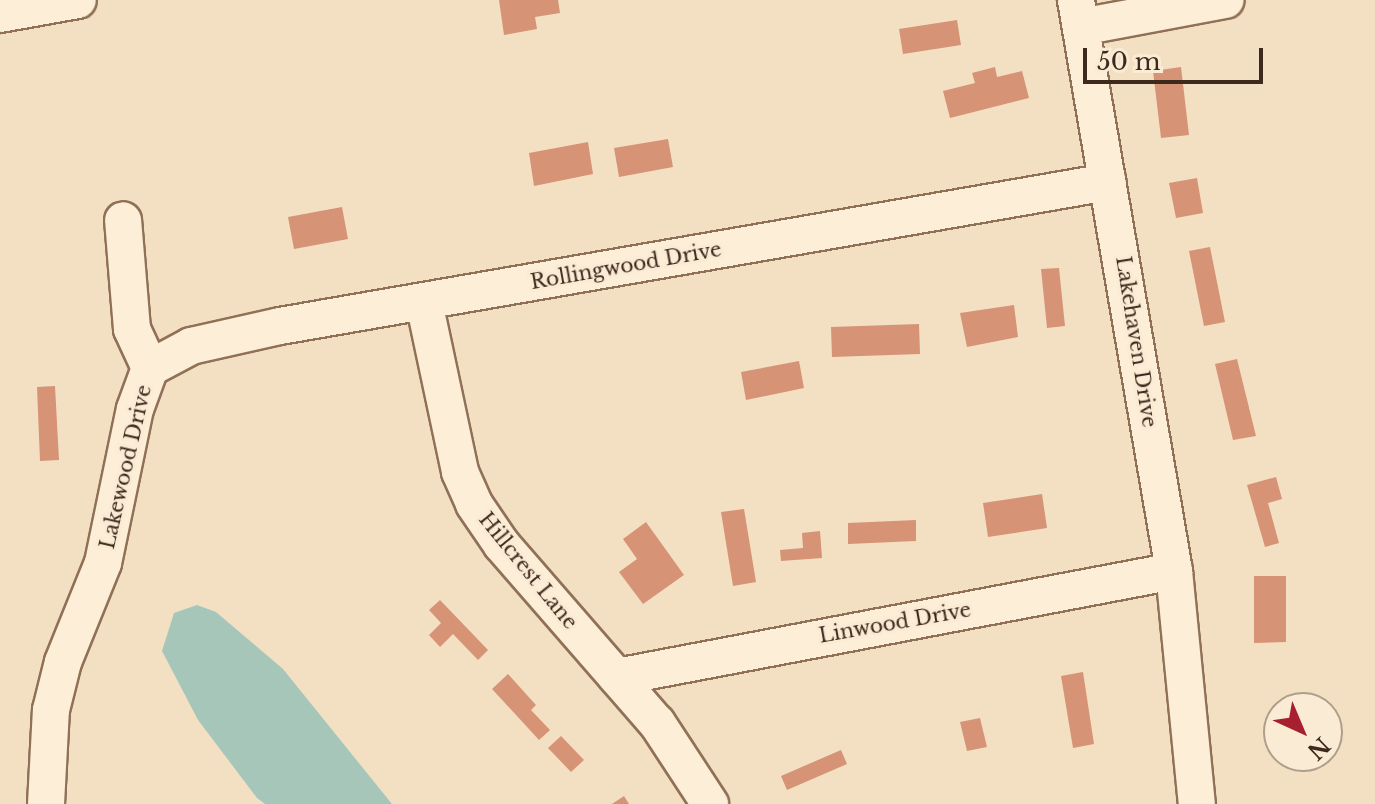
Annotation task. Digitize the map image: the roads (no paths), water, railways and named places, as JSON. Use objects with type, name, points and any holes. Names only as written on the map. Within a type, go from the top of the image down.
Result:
[{"type":"street","points":[[0,14],[78,0]]},
{"type":"street","name":"Lakehaven Drive","points":[[1197,804],[1174,571],[1079,13],[1225,0]]},
{"type":"street","name":"Rollingwood Drive","points":[[150,368],[191,346],[1108,182]]},
{"type":"street","name":"Lakewood Drive","points":[[46,804],[51,710],[63,662],[103,563],[135,409],[150,368],[132,329],[123,220]]},
{"type":"street","name":"Hillcrest Lane","points":[[424,302],[460,472],[474,504],[502,545],[657,723],[710,804]]},
{"type":"street","name":"Linwood Drive","points":[[617,677],[1174,571]]}]
